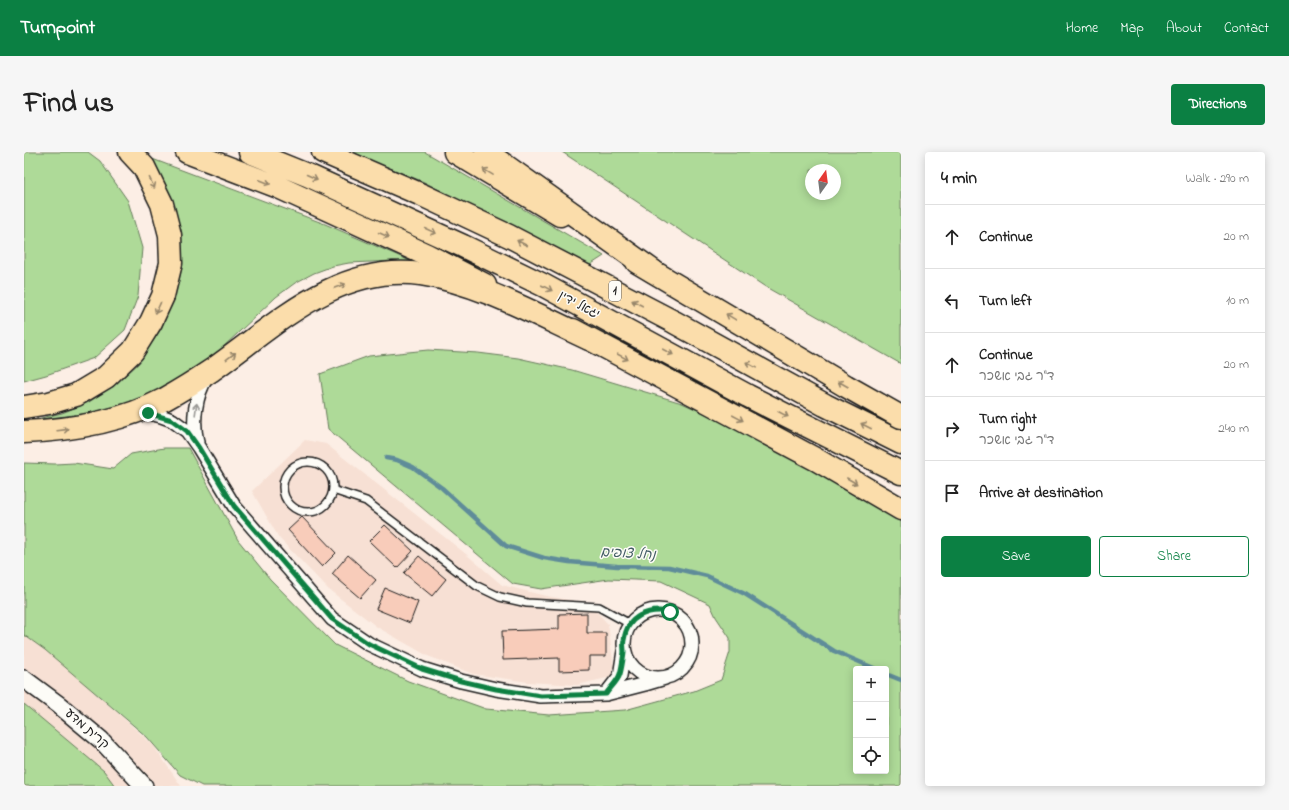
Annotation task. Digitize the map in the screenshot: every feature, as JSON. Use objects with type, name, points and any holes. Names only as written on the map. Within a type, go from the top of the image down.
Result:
[{"type":"highway","points":[[24,406],[49,403],[76,395],[106,377],[133,351],[151,322],[164,296],[171,263],[170,235],[162,204],[144,167],[130,152]]},
{"type":"highway","points":[[187,152],[276,186],[427,255],[589,339],[816,460],[901,509]]},
{"type":"highway","name":"יגאל ידין","points":[[250,152],[321,181],[476,252],[901,474]]},
{"type":"highway","name":"1","points":[[323,152],[422,195],[509,236],[674,322],[825,405],[901,443]]},
{"type":"highway","points":[[455,152],[846,386],[901,417]]},
{"type":"highway","points":[[486,152],[653,271]]},
{"type":"highway","points":[[24,432],[53,431],[111,421],[163,400],[212,370],[308,300],[351,281],[374,276],[397,274],[427,275],[446,279],[480,290],[589,339]]},
{"type":"street","points":[[199,448],[195,427],[196,407],[201,385],[212,370]]},
{"type":"street","points":[[129,414],[148,413],[172,420],[187,431],[234,506],[332,619],[369,644],[422,669],[461,681],[496,689],[541,696],[606,694],[676,674],[684,667],[690,657],[692,641],[687,626],[670,612],[659,610],[648,611],[638,616],[630,624],[624,637],[624,651],[620,676],[606,694]]},
{"type":"street","points":[[624,651],[628,661],[635,670],[644,676],[654,679],[665,678]]},
{"type":"street","name":"קרית מדע","points":[[24,678],[60,705],[101,740],[144,786]]},
{"type":"lane","points":[[307,462],[324,468],[333,480],[333,490],[331,498],[326,505],[316,511],[308,512],[299,510],[287,501],[283,484],[286,476],[292,469],[299,464],[307,462]]},
{"type":"lane","points":[[333,490],[366,501],[477,586],[494,594],[527,603],[599,607],[630,624]]},
{"type":"shaded area","points":[[305,440],[326,444],[466,554],[502,585],[546,596],[588,603],[608,624],[615,676],[577,685],[528,682],[473,674],[428,656],[377,627],[328,589],[279,538],[252,491]]},
{"type":"shaded area","points":[[24,636],[52,653],[153,745],[181,786],[24,786]]},
{"type":"green space","points":[[24,152],[88,152],[100,161],[128,201],[142,248],[138,296],[125,330],[94,358],[24,381]]},
{"type":"green space","points":[[350,152],[425,152],[604,256],[587,267],[424,182]]},
{"type":"green space","points":[[562,152],[901,152],[901,364],[764,286]]},
{"type":"green space","points":[[147,157],[325,224],[415,263],[393,261],[349,263],[333,266],[314,273],[295,283],[276,297],[203,366],[160,390],[125,404],[91,413],[33,420],[62,413],[89,402],[115,385],[139,363],[161,329],[174,295]]},
{"type":"green space","points":[[428,350],[478,353],[518,358],[572,370],[682,403],[744,431],[901,522],[901,786],[202,786],[180,775],[147,737],[45,650],[24,635],[24,463],[74,463],[113,469],[131,454],[164,448],[188,448],[238,540],[270,579],[335,645],[408,681],[486,709],[549,715],[625,710],[694,691],[721,680],[730,652],[730,638],[716,617],[710,604],[661,581],[609,579],[541,589],[513,584],[328,429],[320,374],[369,356]]},
{"type":"green space","points":[[24,704],[104,771],[115,786],[24,786]]},
{"type":"building","points":[[302,517],[336,553],[322,567],[288,530]]},
{"type":"building","points":[[385,525],[413,551],[397,568],[369,541]]},
{"type":"building","points":[[348,555],[376,580],[360,598],[332,574]]},
{"type":"building","points":[[419,556],[446,579],[432,596],[404,573]]},
{"type":"building","points":[[385,588],[418,602],[410,623],[376,609]]},
{"type":"building","points":[[587,613],[587,633],[606,633],[606,656],[589,656],[589,670],[559,671],[559,658],[503,660],[502,631],[559,629],[559,614]]},
{"type":"waterway","name":"נחל צופים","points":[[386,458],[397,460],[413,467],[442,488],[506,546],[544,558],[569,562],[617,566],[669,567],[707,576],[745,594],[834,651],[869,666]]},
{"type":"waterway","name":"נחל צופים","points":[[889,675],[901,680]]},
{"type":"route","points":[[148,413],[172,420],[187,431],[234,506],[332,619],[369,644],[422,669],[461,681],[496,689],[541,696],[606,694],[620,676],[624,651],[623,641],[630,624],[638,616],[648,611],[659,610],[670,612]]}]
